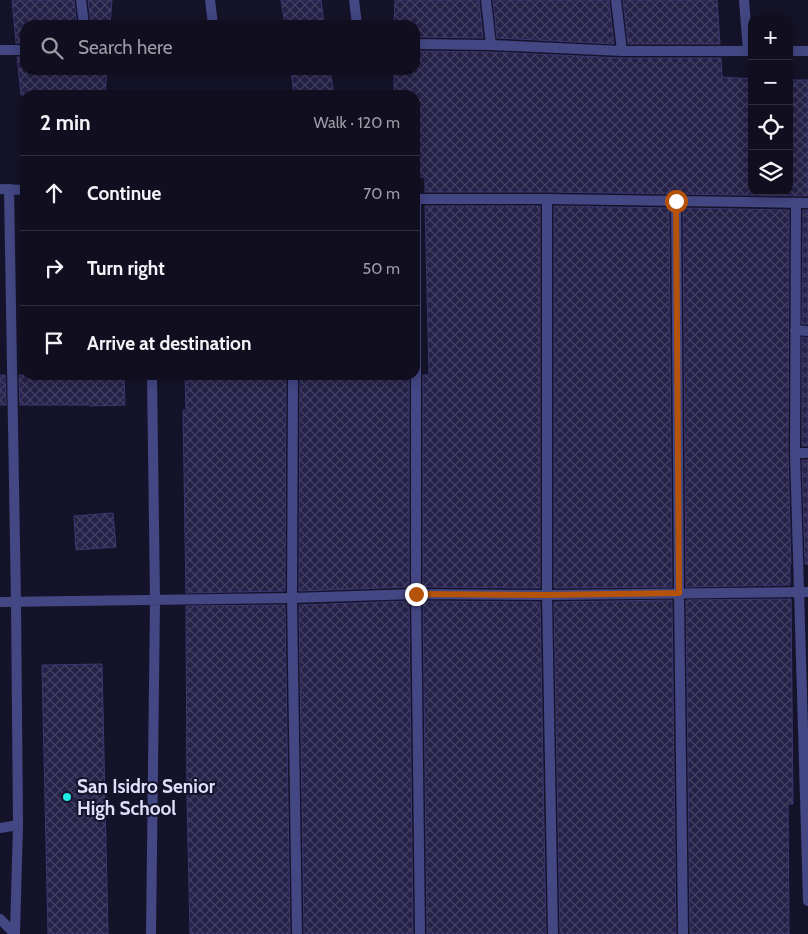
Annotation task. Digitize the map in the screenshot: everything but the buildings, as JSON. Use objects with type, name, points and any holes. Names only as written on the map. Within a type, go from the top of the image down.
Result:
[{"type":"street","points":[[81,0],[83,20]]},
{"type":"street","points":[[210,0],[212,20]]},
{"type":"street","points":[[354,0],[356,20]]},
{"type":"street","points":[[486,0],[492,45]]},
{"type":"street","points":[[616,0],[622,51]]},
{"type":"street","points":[[744,0],[748,34]]},
{"type":"street","points":[[420,44],[492,45],[622,51],[748,51]]},
{"type":"street","points":[[0,50],[20,50]]},
{"type":"street","points":[[793,51],[808,51]]},
{"type":"street","points":[[15,934],[18,825],[16,602],[5,189],[20,190]]},
{"type":"street","points":[[420,199],[808,203]]},
{"type":"street","points":[[547,199],[546,595],[553,934]]},
{"type":"street","points":[[676,201],[683,934]]},
{"type":"street","points":[[796,203],[795,453],[803,592],[808,901]]},
{"type":"street","points":[[795,330],[808,331]]},
{"type":"street","points":[[151,934],[155,600],[152,380]]},
{"type":"street","points":[[293,380],[292,598],[297,934]]},
{"type":"street","points":[[416,380],[416,594],[420,934]]},
{"type":"street","points":[[795,453],[808,453]]},
{"type":"street","points":[[0,602],[292,598],[416,594],[546,595],[803,592]]},
{"type":"street","points":[[0,828],[18,825]]},
{"type":"street","points":[[0,919],[15,934]]},
{"type":"place","name":"San Isidro Senior High School","points":[[67,797]]},
{"type":"route","points":[[416,594],[679,593],[676,201]]}]
